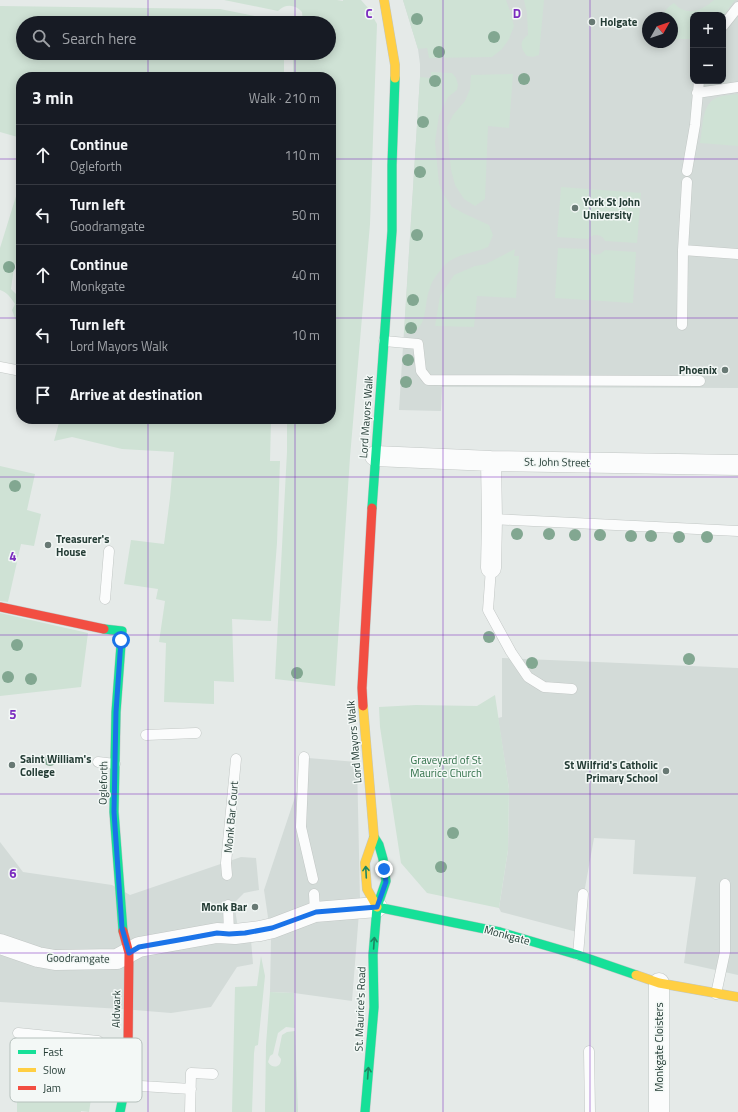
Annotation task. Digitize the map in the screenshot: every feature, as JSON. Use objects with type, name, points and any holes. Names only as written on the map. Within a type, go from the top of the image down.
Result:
[{"type":"main road","name":"Lord Mayors Walk","points":[[377,907],[367,889],[365,863],[374,837],[362,688],[375,456],[392,231],[395,65],[384,0]]},
{"type":"main road","name":"Ogleforth","points":[[0,607],[103,624],[122,632],[116,712],[121,731],[115,764],[114,812],[122,928],[129,953]]},
{"type":"main road","name":"Lord Mayors Walk","points":[[374,837],[381,852],[386,882],[377,907]]},
{"type":"main road","name":"Monkgate","points":[[377,907],[500,932],[578,955],[659,983],[738,997]]},
{"type":"main road","name":"St. Maurice's Road","points":[[365,1112],[374,1007],[373,955],[377,907]]},
{"type":"main road","name":"Aldwark","points":[[128,1038],[129,953]]},
{"type":"main road","name":"Aldwark","points":[[120,1112],[122,1102]]},
{"type":"street","name":"St. John Street","points":[[375,456],[491,461],[738,465]]},
{"type":"street","points":[[491,461],[491,568]]},
{"type":"street","name":"Monkgate","points":[[272,928],[315,903],[377,907]]},
{"type":"street","name":"Goodramgate","points":[[0,944],[38,957],[55,960],[117,959],[139,947],[217,933],[245,933],[272,928]]},
{"type":"street","name":"Monkgate Cloisters","points":[[659,983],[659,1112]]},
{"type":"lane","points":[[726,22],[738,7]]},
{"type":"lane","points":[[688,171],[695,125],[698,84]]},
{"type":"lane","points":[[698,93],[738,87]]},
{"type":"lane","points":[[682,325],[683,250],[687,182]]},
{"type":"lane","points":[[683,250],[738,254]]},
{"type":"lane","points":[[384,341],[418,344],[421,371],[428,380],[700,381]]},
{"type":"lane","points":[[0,367],[16,370]]},
{"type":"lane","points":[[492,519],[738,531]]},
{"type":"lane","points":[[105,599],[109,551]]},
{"type":"lane","points":[[491,568],[488,610],[511,652],[528,677],[544,688],[572,689]]},
{"type":"lane","points":[[146,736],[196,733]]},
{"type":"lane","points":[[304,757],[301,827],[313,879]]},
{"type":"lane","name":"Monk Bar Court","points":[[227,875],[226,863],[236,759]]},
{"type":"lane","points":[[98,762],[115,764]]},
{"type":"lane","points":[[716,994],[725,952],[725,884]]},
{"type":"lane","points":[[578,955],[583,894]]},
{"type":"lane","points":[[228,905],[229,934]]},
{"type":"lane","points":[[18,1033],[68,1038]]},
{"type":"lane","points":[[589,1051],[590,1112]]},
{"type":"lane","points":[[190,1112],[191,1073],[214,1074]]},
{"type":"lane","points":[[142,1087],[191,1089]]},
{"type":"shaded area","name":"York St John University","points":[[403,0],[738,0],[738,388],[442,387],[441,411],[399,410],[420,64],[418,49]]},
{"type":"shaded area","points":[[502,658],[738,668],[738,975],[684,963],[696,877],[633,874],[635,840],[594,838],[577,932],[501,912],[499,908],[508,850],[509,789],[498,718],[502,717]]},
{"type":"shaded area","points":[[308,758],[357,762],[360,900],[352,1001],[294,993],[270,992],[271,938],[264,890]]},
{"type":"shaded area","points":[[0,842],[23,872],[112,885],[130,895],[241,857],[256,858],[259,890],[244,893],[234,903],[240,941],[251,940],[253,964],[237,967],[211,1007],[171,1013],[0,1002]]},
{"type":"green space","points":[[224,0],[361,0],[368,8],[377,24],[370,224],[350,457],[335,686],[275,679],[287,452],[287,424],[336,424],[336,72],[293,72],[293,60],[336,60],[336,16],[302,16],[302,12],[293,6],[284,7],[278,11]]},
{"type":"green space","points":[[403,0],[506,0],[514,26],[509,39],[502,49],[492,57],[429,58],[427,48],[418,49]]},
{"type":"green space","points":[[524,0],[544,0],[539,55],[533,57],[527,56],[522,47],[523,40],[528,35],[527,13]]},
{"type":"green space","points":[[714,0],[735,0],[726,12],[690,12],[690,39],[678,39],[678,12],[664,12],[674,3],[684,10],[689,11],[694,11]]},
{"type":"green space","points":[[0,6],[220,9],[255,16],[16,16],[16,60],[284,60],[284,72],[16,72],[16,137],[0,132]]},
{"type":"green space","points":[[431,72],[452,73],[456,78],[458,85],[457,90],[448,97],[439,115],[435,142],[439,184],[452,207],[489,225],[493,235],[488,247],[459,256],[448,262],[443,267],[431,285],[422,323],[413,332],[404,334],[420,77],[431,78]]},
{"type":"green space","points":[[513,74],[509,128],[488,126],[485,199],[475,206],[464,199],[455,185],[451,170],[447,127],[453,115],[465,101],[470,89],[471,75]]},
{"type":"green space","points":[[738,94],[738,146],[700,143],[705,112],[711,101],[721,96]]},
{"type":"green space","points":[[561,187],[641,193],[637,243],[605,241],[602,237],[597,235],[588,239],[557,237]]},
{"type":"green space","points":[[16,196],[16,262],[11,289],[16,294],[16,321],[12,310],[15,304],[7,294],[0,290],[0,248]]},
{"type":"green space","points":[[558,248],[587,249],[594,255],[600,254],[605,250],[636,252],[633,303],[555,298]]},
{"type":"green space","points":[[515,249],[514,256],[519,256],[516,298],[477,296],[474,327],[435,326],[440,296],[454,275],[475,266],[486,264]]},
{"type":"green space","points":[[59,424],[271,424],[270,461],[280,461],[277,543],[271,621],[232,619],[234,682],[214,681],[214,704],[164,702],[166,643],[159,642],[165,601],[156,599],[158,589],[124,584],[131,540],[164,544],[174,452],[122,449],[72,437],[54,441]]},
{"type":"green space","points":[[0,466],[35,474],[27,510],[41,514],[34,546],[21,544],[8,602],[0,601]]},
{"type":"green space","points":[[0,613],[88,633],[81,687],[0,696]]},
{"type":"green space","name":"Graveyard of St Maurice Church","points":[[495,695],[509,789],[508,850],[499,908],[427,893],[401,863],[380,727],[379,707],[416,705],[477,706]]},
{"type":"green space","points":[[261,956],[265,976],[258,1045],[255,1046],[254,1053],[252,1112],[232,1112],[235,987],[257,986]]},
{"type":"green space","points":[[270,992],[294,993],[295,1028],[286,1027],[278,1033],[273,1054],[270,1056],[268,1062],[272,1066],[278,1066],[280,1064],[281,1059],[278,1055],[282,1035],[287,1032],[295,1031],[298,1112],[265,1112],[266,1045]]},
{"type":"green space","points":[[17,1102],[91,1102],[89,1112],[17,1112]]},
{"type":"traffic: fast","points":[[372,508],[392,231],[392,165],[395,78]]},
{"type":"traffic: fast","points":[[104,629],[122,631],[116,712],[114,812],[123,931]]},
{"type":"traffic: fast","points":[[365,1112],[374,1007],[373,955],[377,907],[386,881],[383,859],[379,845],[374,837]]},
{"type":"traffic: fast","points":[[377,907],[500,932],[578,955],[636,975]]},
{"type":"traffic: fast","points":[[120,1112],[122,1102]]},
{"type":"traffic: slow","points":[[384,0],[395,65],[395,78]]},
{"type":"traffic: slow","points":[[363,706],[374,837],[365,863],[367,889],[377,907]]},
{"type":"traffic: slow","points":[[636,975],[659,983],[738,997]]},
{"type":"traffic: jam","points":[[363,706],[362,688],[372,508]]},
{"type":"traffic: jam","points":[[0,607],[104,629]]},
{"type":"traffic: jam","points":[[123,931],[129,953],[128,1038]]},
{"type":"place","name":"Holgate","points":[[592,22]]},
{"type":"place","name":"York St John University","points":[[575,208]]},
{"type":"place","name":"Phoenix","points":[[725,370]]},
{"type":"place","name":"Treasurer's House","points":[[48,545]]},
{"type":"place","name":"Saint William's College","points":[[12,765]]},
{"type":"place","name":"St Wilfrid's Catholic Primary School","points":[[666,771]]},
{"type":"place","name":"Monk Bar","points":[[255,907]]},
{"type":"route","points":[[121,640],[116,712],[114,812],[122,928],[129,953],[139,947],[217,933],[235,934],[272,928],[316,912],[377,907],[386,882],[384,869]]}]
